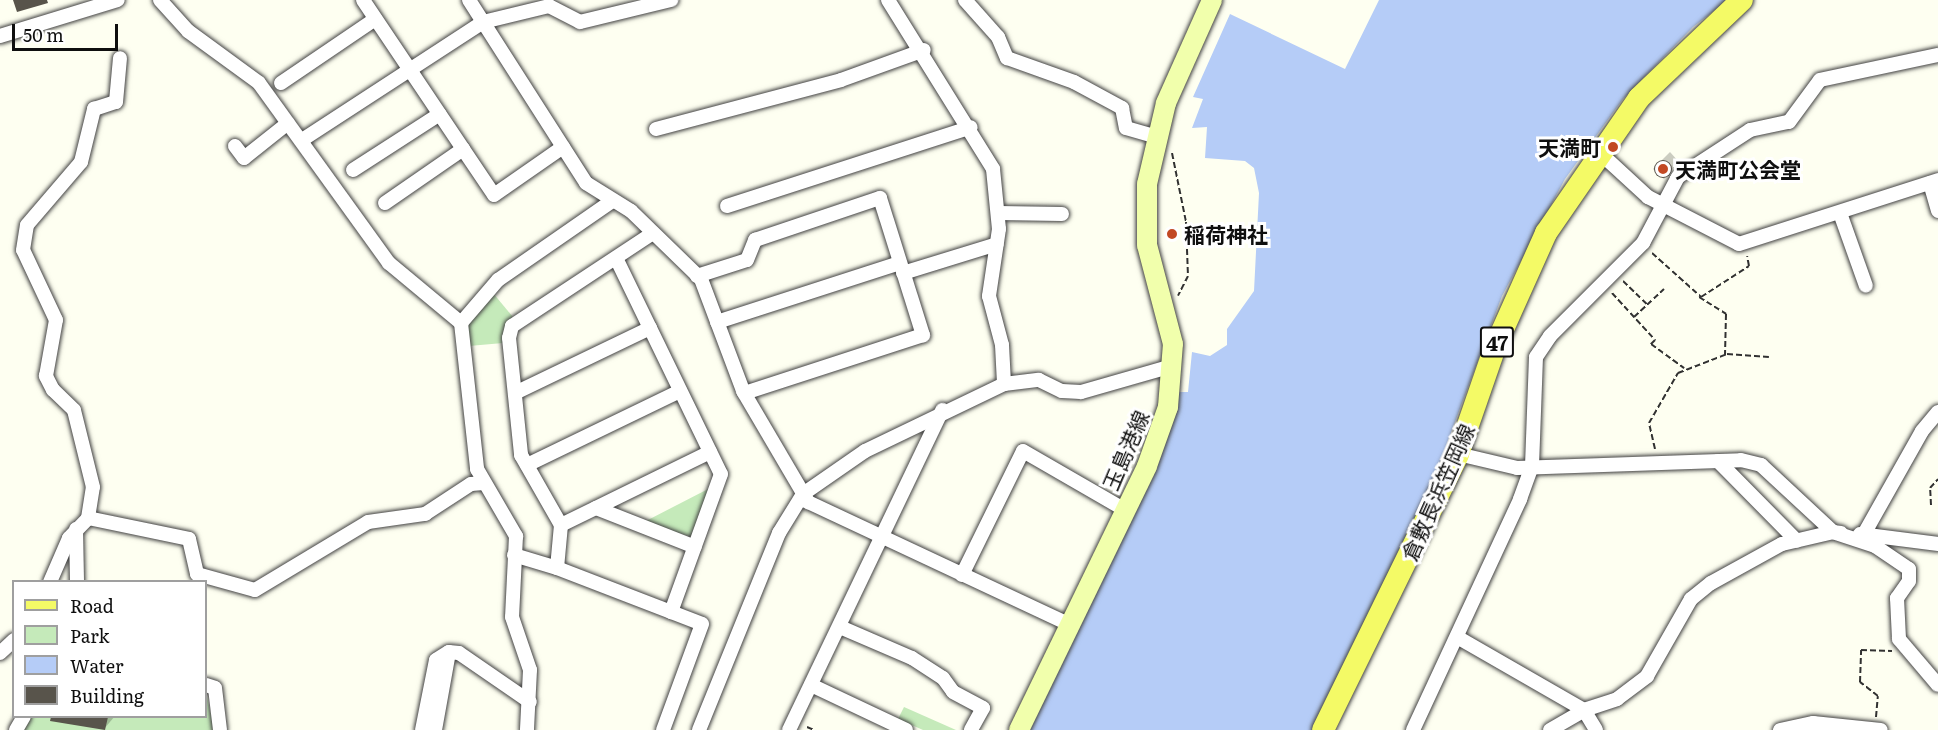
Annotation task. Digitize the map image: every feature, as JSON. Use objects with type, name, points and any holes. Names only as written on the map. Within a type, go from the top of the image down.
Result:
[{"type":"main road","name":"玉島港線","points":[[1019,730],[1160,436],[1173,366],[1170,327],[1144,216],[1154,136],[1212,0]]},
{"type":"main road","name":"倉敷長浜笠岡線","points":[[1323,730],[1458,454],[1525,274],[1569,193],[1640,98],[1742,0]]},
{"type":"street","points":[[0,36],[118,0]]},
{"type":"street","points":[[160,0],[188,31],[259,83],[389,263],[461,323],[477,469],[516,536],[512,617],[530,670],[527,730]]},
{"type":"street","points":[[363,0],[494,195],[563,147]]},
{"type":"street","points":[[469,0],[586,183],[653,233],[697,276],[744,393],[803,494],[827,513],[1068,624]]},
{"type":"street","points":[[302,140],[409,68],[483,22],[549,6],[580,22],[671,0]]},
{"type":"street","points":[[888,0],[924,50],[993,168],[999,213],[989,296],[1002,345],[1004,384]]},
{"type":"street","points":[[965,0],[998,37],[1007,58],[1045,67],[1074,81],[1122,108],[1126,128],[1154,136]]},
{"type":"street","points":[[281,83],[375,19]]},
{"type":"street","points":[[656,129],[841,80],[924,50]]},
{"type":"street","points":[[1413,730],[1457,637],[1532,466],[1536,357],[1643,243],[1671,184],[1698,163],[1750,130],[1797,116],[1820,80],[1938,56]]},
{"type":"street","points":[[51,580],[75,529],[88,518],[93,488],[82,458],[74,410],[46,376],[56,320],[23,250],[27,225],[81,162],[94,109],[116,102],[120,58]]},
{"type":"street","points":[[353,170],[440,114]]},
{"type":"street","points":[[234,146],[244,158],[288,123]]},
{"type":"street","points":[[727,206],[971,127]]},
{"type":"street","points":[[385,203],[463,149]]},
{"type":"street","points":[[1599,152],[1648,197],[1663,203],[1688,223],[1744,244],[1934,182],[1938,211]]},
{"type":"street","points":[[697,276],[747,260],[755,240],[880,198],[923,336],[744,393]]},
{"type":"street","points":[[461,323],[498,280],[612,201]]},
{"type":"street","points":[[999,213],[1062,214]]},
{"type":"street","points":[[1840,213],[1866,286]]},
{"type":"street","points":[[557,568],[561,525],[527,465],[515,393],[512,326],[653,233]]},
{"type":"street","points":[[717,322],[902,268],[997,244]]},
{"type":"street","points":[[615,258],[721,474],[671,612]]},
{"type":"street","points":[[515,393],[650,328]]},
{"type":"street","points":[[699,730],[779,533],[803,494],[865,451],[942,410],[1004,384],[1040,380],[1062,392],[1081,392],[1173,366]]},
{"type":"street","points":[[527,465],[680,391]]},
{"type":"street","points":[[789,730],[883,538],[942,410]]},
{"type":"street","points":[[1864,534],[1922,431],[1938,412]]},
{"type":"street","points":[[962,575],[1023,451],[1125,510]]},
{"type":"street","points":[[561,525],[710,452]]},
{"type":"street","points":[[1458,454],[1507,467],[1658,460],[1718,460],[1761,465],[1833,532],[1875,546],[1909,569],[1897,613],[1899,639],[1907,652],[1938,685]]},
{"type":"street","points":[[1718,460],[1797,541]]},
{"type":"street","points":[[207,580],[255,590],[368,522],[425,514],[471,484],[484,483]]},
{"type":"street","points":[[596,508],[694,547]]},
{"type":"street","points":[[88,518],[189,539],[196,578]]},
{"type":"street","points":[[75,529],[77,580]]},
{"type":"street","points":[[1550,730],[1584,710],[1617,699],[1647,676],[1692,600],[1711,583],[1797,541],[1833,532],[1938,544]]},
{"type":"street","points":[[514,555],[557,568],[702,624],[663,730]]},
{"type":"street","points":[[840,627],[912,658],[943,678],[953,692],[983,708],[971,730]]},
{"type":"street","points":[[1457,637],[1584,710],[1596,730]]},
{"type":"street","points":[[0,653],[12,642]]},
{"type":"street","points":[[422,730],[436,660],[449,652],[459,653],[530,702]]},
{"type":"street","points":[[435,730],[449,652]]},
{"type":"street","points":[[207,685],[215,688],[220,730]]},
{"type":"street","points":[[811,685],[906,730]]},
{"type":"street","points":[[1786,730],[1813,723],[1878,729]]},
{"type":"path","points":[[1154,136],[1174,155],[1186,222],[1188,276],[1170,327]]},
{"type":"path","points":[[1643,243],[1694,295],[1726,314],[1725,354]]},
{"type":"path","points":[[1694,295],[1708,296],[1749,266],[1744,244]]},
{"type":"path","points":[[1614,272],[1647,304]]},
{"type":"path","points":[[1603,283],[1655,340],[1651,344],[1684,368]]},
{"type":"path","points":[[1634,317],[1664,289]]},
{"type":"path","points":[[1658,460],[1649,423],[1684,368],[1725,354],[1769,357]]},
{"type":"path","points":[[1931,505],[1930,488],[1938,479]]},
{"type":"path","points":[[1878,729],[1878,696],[1860,682],[1861,650],[1907,652]]},
{"type":"green space","points":[[493,293],[513,317],[503,343],[469,346],[465,322]]},
{"type":"green space","points":[[710,488],[693,537],[642,523]]},
{"type":"green space","points":[[207,697],[214,730],[24,730],[30,718],[207,718]]},
{"type":"green space","points":[[904,707],[956,730],[923,730],[898,719]]},
{"type":"water","points":[[1379,0],[1728,0],[1693,27],[1623,99],[1565,179],[1502,296],[1430,489],[1314,730],[1029,730],[1178,392],[1188,392],[1192,352],[1210,356],[1227,345],[1227,329],[1254,291],[1259,193],[1254,168],[1245,161],[1205,158],[1207,127],[1192,128],[1203,99],[1193,97],[1230,14],[1345,69]]},
{"type":"building","points":[[13,0],[47,0],[48,3],[17,12]]},
{"type":"building","name":"天満町公会堂","points":[[1659,160],[1667,160],[1672,165],[1670,176],[1659,178],[1654,173],[1654,165]]},
{"type":"building","points":[[51,718],[108,718],[105,730],[50,721]]},
{"type":"place","name":"天満町","points":[[1613,147]]},
{"type":"place","name":"天満町公会堂","points":[[1663,169]]},
{"type":"place","name":"稲荷神社","points":[[1172,234]]}]
